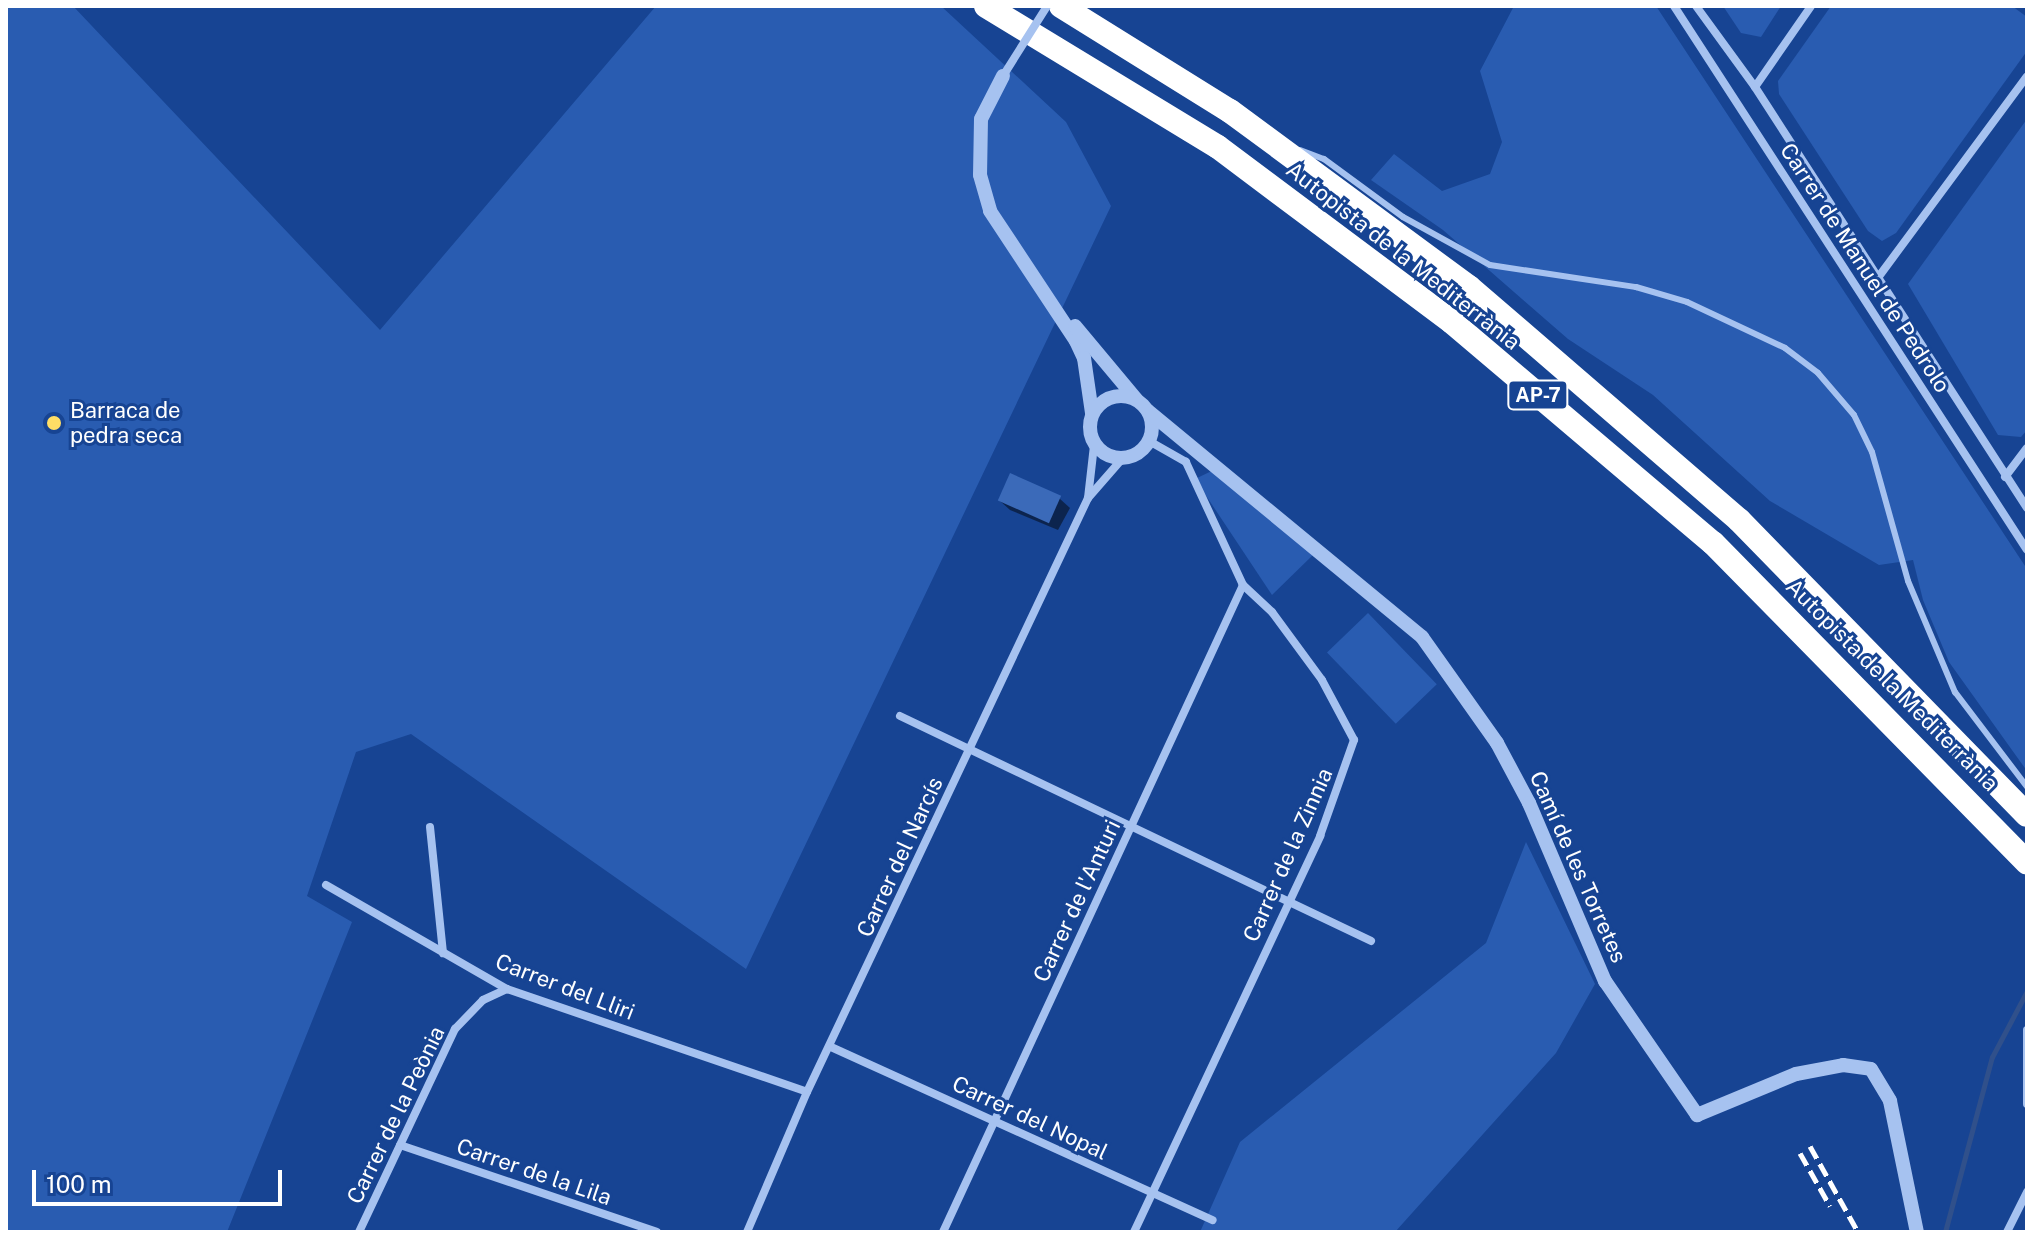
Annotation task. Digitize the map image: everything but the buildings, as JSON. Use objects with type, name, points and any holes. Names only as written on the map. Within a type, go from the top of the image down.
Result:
[{"type":"highway","name":"Autopista de la Mediterrània","points":[[986,6],[1218,147],[1452,322],[1713,543],[2027,862]]},
{"type":"highway","name":"Autopista de la Mediterrània","points":[[1061,6],[1269,139],[1469,287],[1739,520],[2027,815]]},
{"type":"street","name":"Camí de les Torretes","points":[[1047,6],[1003,76],[981,119],[980,175],[990,211],[1084,358],[1092,413]]},
{"type":"street","name":"Carrer de Manuel de Pedrolo","points":[[1674,6],[2027,550]]},
{"type":"street","name":"Carrer de Manuel de Pedrolo","points":[[1696,6],[1755,87],[2027,508]]},
{"type":"street","points":[[1755,87],[1811,6]]},
{"type":"street","points":[[1877,279],[2027,76]]},
{"type":"street","name":"Camí de les Torretes","points":[[1044,294],[1142,405],[1422,637],[1497,743],[1529,803],[1605,981],[1697,1115],[1796,1074],[1843,1065],[1871,1069],[1890,1101],[1917,1232]]},
{"type":"street","points":[[1117,395],[1142,405],[1149,441],[1138,453],[1122,459],[1094,445],[1089,429],[1092,413],[1117,395]]},
{"type":"street","name":"Carrer de la Zinnia","points":[[1134,1232],[1320,836],[1354,740],[1322,680],[1272,612],[1243,585],[1186,462],[1149,441]]},
{"type":"street","name":"Carrer del Narcís","points":[[1088,498],[1094,445]]},
{"type":"street","points":[[2005,477],[2027,448]]},
{"type":"street","name":"Carrer del Narcís","points":[[747,1232],[807,1092],[831,1047],[1088,498],[1122,459]]},
{"type":"street","name":"Carrer de l'Anturi","points":[[943,1232],[1243,585]]},
{"type":"street","points":[[900,716],[1289,899],[1371,941]]},
{"type":"street","points":[[430,827],[443,953]]},
{"type":"street","name":"Carrer del Lliri","points":[[326,885],[507,989],[807,1092]]},
{"type":"street","name":"Carrer de la Peònia","points":[[359,1232],[455,1029],[483,1000],[507,989]]},
{"type":"street","points":[[2027,1030],[2027,1104]]},
{"type":"street","name":"Carrer del Nopal","points":[[831,1047],[1151,1195],[1213,1220]]},
{"type":"street","name":"Carrer de la Lila","points":[[400,1145],[657,1232]]},
{"type":"street","points":[[2007,1232],[2027,1192]]},
{"type":"lane","points":[[1269,139],[1324,159],[1403,217],[1490,265],[1636,287],[1687,302],[1785,348],[1818,373],[1854,415],[1877,464],[1908,581],[1955,692],[2027,787]]},
{"type":"shaded area","points":[[6,6],[73,6],[380,330],[656,6],[941,6],[1066,122],[1111,206],[746,969],[411,734],[356,752],[307,896],[352,922],[227,1232],[6,1232]]},
{"type":"shaded area","points":[[1514,6],[1656,6],[2027,569],[2027,771],[1949,662],[1923,600],[1913,560],[1879,565],[1770,501],[1653,395],[1568,339],[1443,230],[1371,180],[1394,154],[1442,191],[1490,174],[1502,142],[1480,71]]},
{"type":"shaded area","points":[[1723,6],[1781,6],[1761,37],[1741,33]]},
{"type":"shaded area","points":[[1831,6],[2012,6],[2027,17],[2027,51],[1896,233],[1882,241],[1868,231],[1779,94],[1778,81]]},
{"type":"shaded area","points":[[2027,119],[2027,430],[2021,437],[1998,435],[1908,284]]},
{"type":"shaded area","points":[[1220,467],[1315,553],[1272,595],[1195,479]]},
{"type":"shaded area","points":[[1368,613],[1437,684],[1396,724],[1327,653]]},
{"type":"shaded area","points":[[1526,842],[1595,984],[1556,1053],[1395,1232],[1200,1232],[1240,1142],[1486,943]]},
{"type":"waterway","points":[[1945,1232],[1992,1057],[2027,991]]},
{"type":"railway","points":[[1810,1146],[1858,1232]]},
{"type":"railway","points":[[1800,1153],[1830,1206]]},
{"type":"place","name":"Barraca de pedra seca","points":[[54,423]]}]
